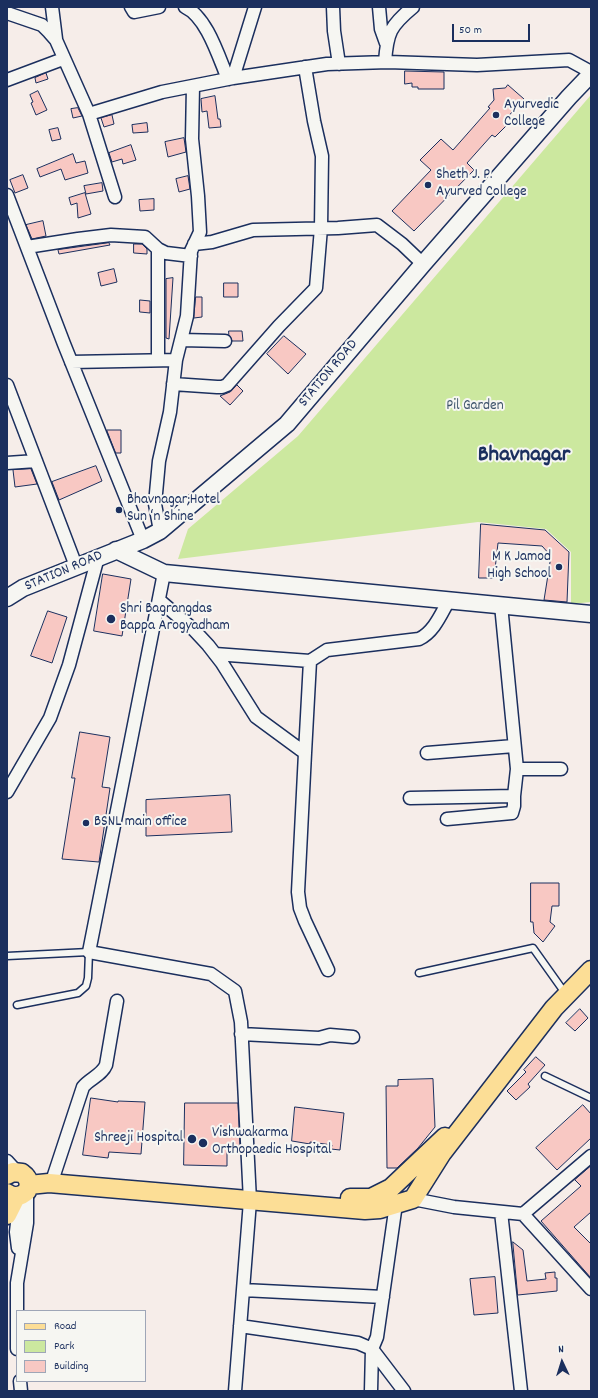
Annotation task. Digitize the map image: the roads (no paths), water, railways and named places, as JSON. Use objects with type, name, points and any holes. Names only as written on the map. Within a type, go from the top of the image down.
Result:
[{"type":"main road","name":"STATION ROAD","points":[[7,598],[23,588],[160,532],[287,424],[423,264],[591,73]]},
{"type":"main road","points":[[116,550],[164,573],[591,614]]},
{"type":"main road","points":[[17,1183],[49,1183],[250,1196],[360,1198],[388,1202],[413,1199],[442,1153],[554,1008],[591,970]]},
{"type":"main road","points":[[388,1202],[391,1188],[477,1108]]},
{"type":"main road","points":[[17,1183],[54,1175],[106,1176],[250,1196]]},
{"type":"main road","points":[[7,1215],[17,1183]]},
{"type":"street","points":[[52,7],[56,40],[63,59],[89,114],[115,197]]},
{"type":"street","points":[[131,7],[134,12],[159,7]]},
{"type":"street","points":[[185,7],[192,10],[210,35],[230,79]]},
{"type":"street","points":[[230,79],[254,7]]},
{"type":"street","points":[[333,7],[334,31],[339,64]]},
{"type":"street","points":[[379,7],[380,27],[386,43]]},
{"type":"street","points":[[385,62],[386,43],[394,25],[402,12],[413,7]]},
{"type":"street","points":[[7,13],[42,25],[56,40]]},
{"type":"street","points":[[7,80],[63,59]]},
{"type":"street","points":[[89,114],[162,92],[305,67],[339,64],[385,62],[477,65],[569,60],[591,73]]},
{"type":"street","points":[[173,384],[217,388],[227,384],[279,326],[316,288],[321,228],[322,156],[314,121],[305,67]]},
{"type":"street","points":[[160,532],[155,504],[160,461],[170,412],[176,360],[186,316],[193,250],[200,232],[192,139],[193,86]]},
{"type":"street","points":[[7,195],[71,362],[143,540]]},
{"type":"street","points":[[27,247],[111,235],[145,238],[166,254],[193,250],[212,242],[252,230],[377,225],[402,244],[423,264]]},
{"type":"street","points":[[158,249],[158,360]]},
{"type":"street","points":[[181,340],[225,340]]},
{"type":"street","points":[[71,362],[176,360]]},
{"type":"street","points":[[7,386],[76,566]]},
{"type":"street","points":[[7,463],[36,461]]},
{"type":"street","points":[[7,792],[50,718],[69,665],[98,557]]},
{"type":"street","points":[[164,573],[89,952],[211,974],[235,991],[241,1022],[250,1196],[235,1391]]},
{"type":"street","points":[[159,600],[194,630],[215,654],[256,717],[305,752]]},
{"type":"street","points":[[215,654],[310,661],[327,650],[419,639],[431,630],[449,600]]},
{"type":"street","points":[[447,820],[512,813],[514,806],[517,769],[501,605]]},
{"type":"street","points":[[310,661],[298,892],[300,908],[328,970]]},
{"type":"street","points":[[427,753],[514,746]]},
{"type":"street","points":[[517,769],[561,769]]},
{"type":"street","points":[[410,798],[514,795]]},
{"type":"street","points":[[54,1175],[83,1087],[104,1069],[106,1065],[117,1002]]},
{"type":"street","points":[[241,1034],[319,1038],[330,1035],[353,1037]]},
{"type":"street","points":[[523,1214],[591,1156]]},
{"type":"street","points":[[17,1183],[27,1223],[17,1283],[17,1310]]},
{"type":"street","points":[[413,1199],[454,1207],[523,1214],[591,1289]]},
{"type":"street","points":[[371,1391],[372,1349],[377,1337],[383,1297],[388,1202]]},
{"type":"street","points":[[501,1212],[521,1391]]},
{"type":"street","points":[[243,1290],[383,1297]]},
{"type":"street","points":[[240,1326],[358,1343],[372,1349],[404,1391]]},
{"type":"lane","points":[[419,973],[533,948],[567,995]]},
{"type":"lane","points":[[7,956],[89,952],[88,978],[86,986],[78,993],[18,1005]]},
{"type":"lane","points":[[546,1076],[591,1098]]},
{"type":"place","name":"Ayurvedic College","points":[[496,115]]},
{"type":"place","name":"Sheth J. P. Ayurved College","points":[[428,185]]},
{"type":"place","name":"Bhavnagar;Hotel Sun ‘n Shine","points":[[119,510]]},
{"type":"place","name":"M K Jamod High School","points":[[559,567]]},
{"type":"place","name":"Shri Bagrangdas Bappa Arogyadham","points":[[111,619]]},
{"type":"place","name":"BSNL main office","points":[[86,823]]},
{"type":"place","name":"Shreeji Hospital","points":[[192,1139]]},
{"type":"place","name":"Vishwakarma Orthopaedic Hospital","points":[[203,1143]]},
{"type":"district","name":"Bhavnagar","points":[[524,457]]},
{"type":"park label","name":"Pil Garden","points":[[475,407]]}]
